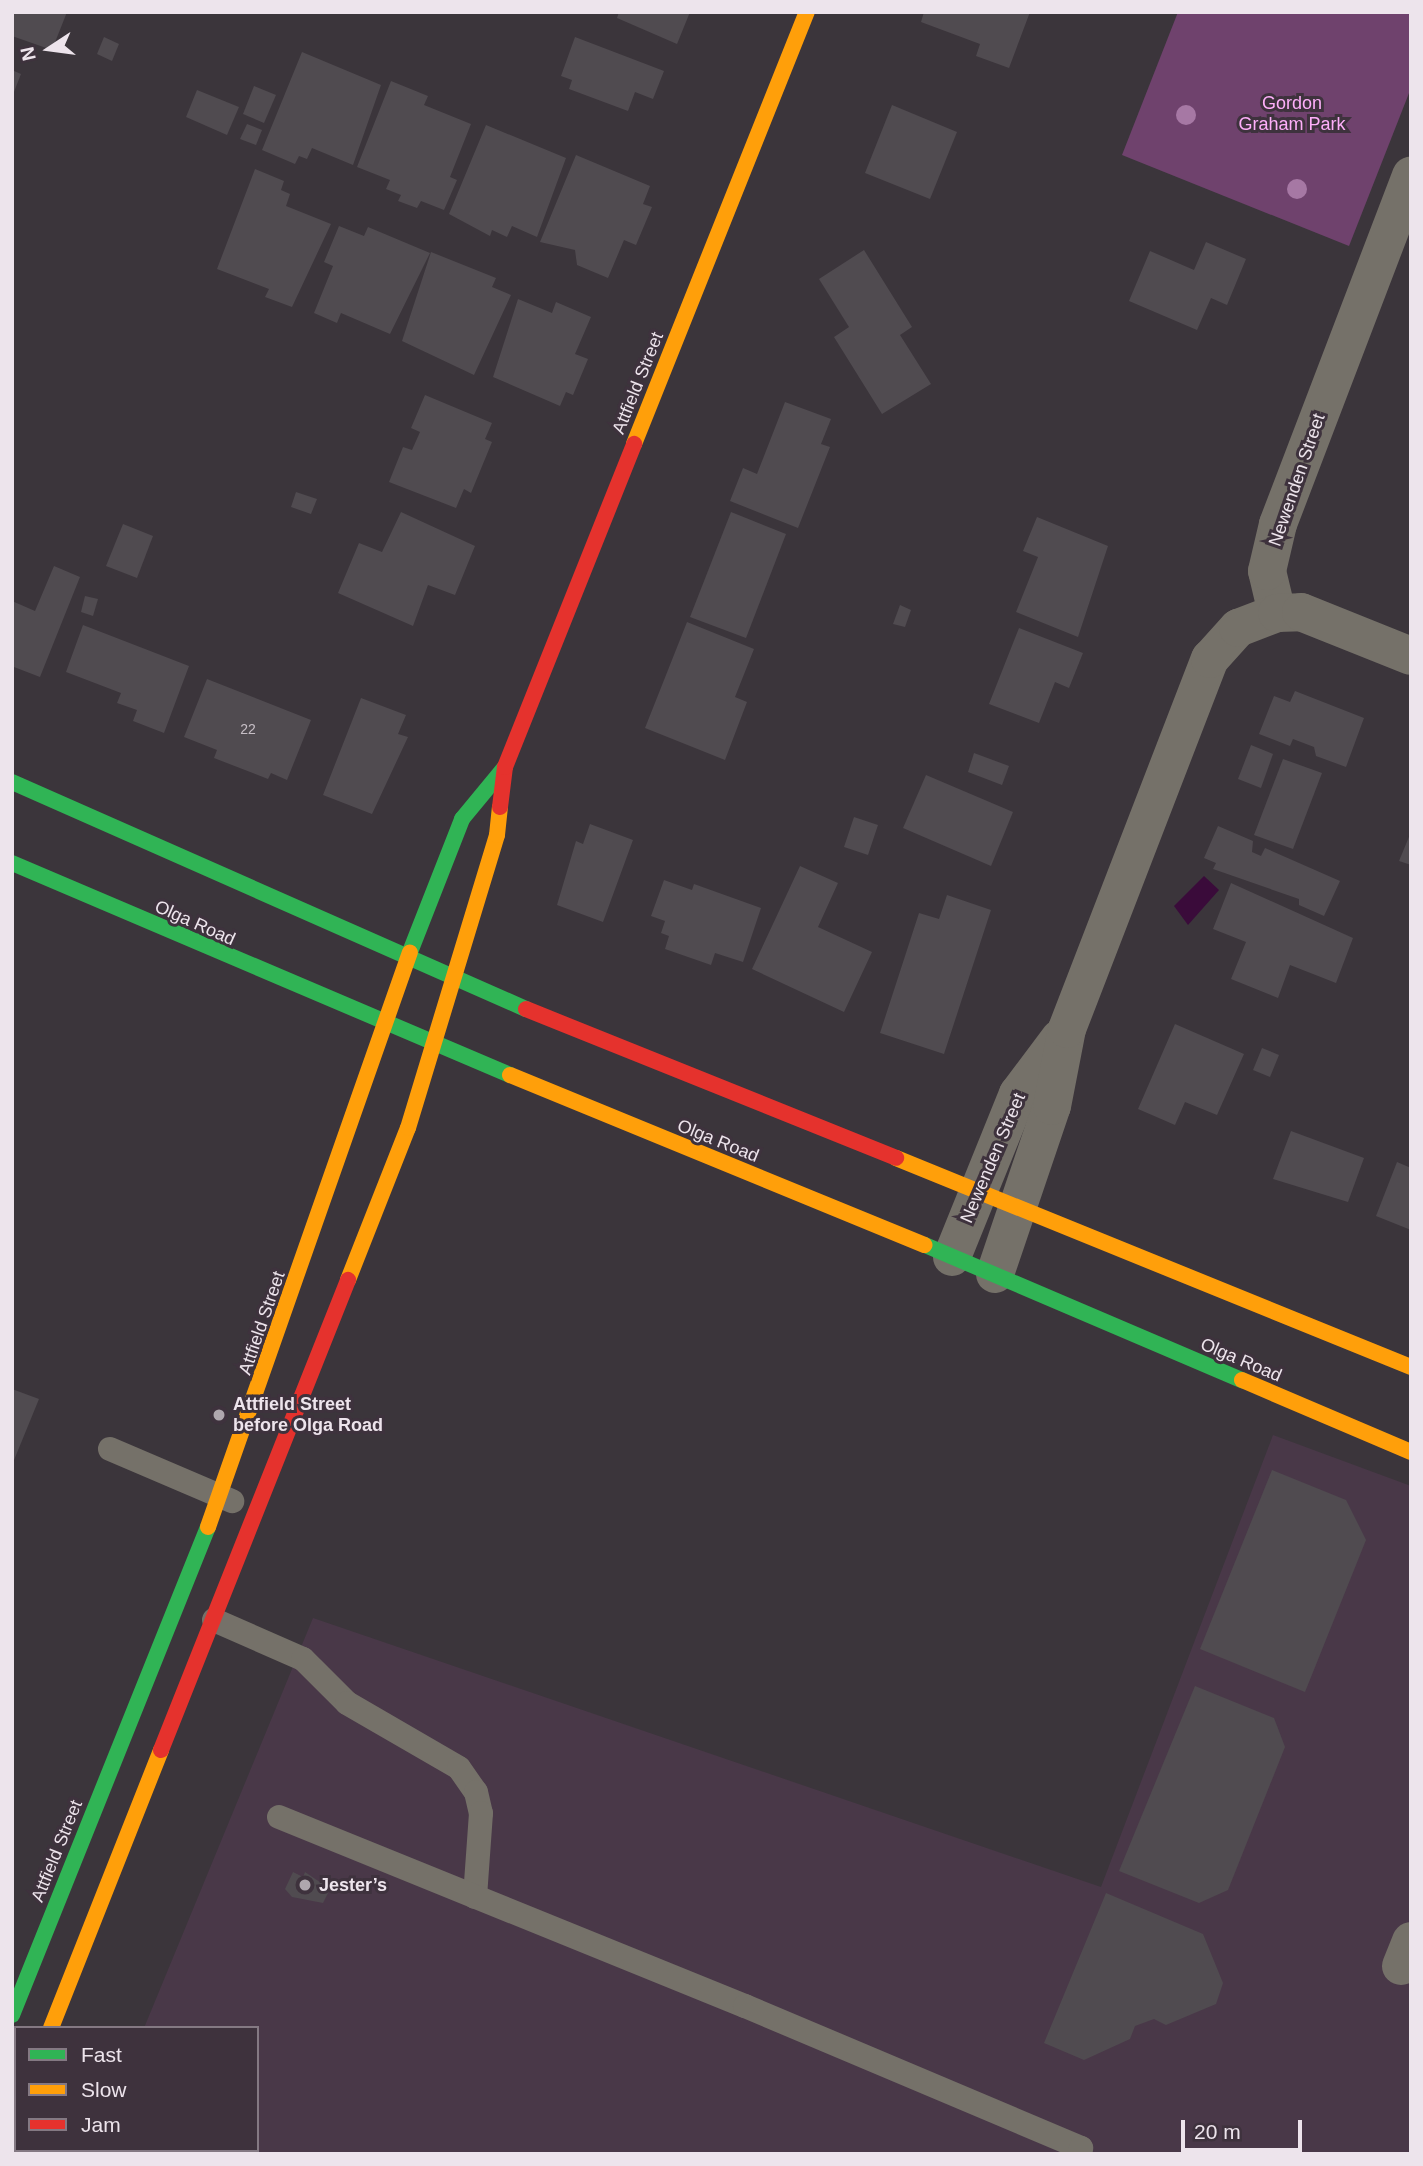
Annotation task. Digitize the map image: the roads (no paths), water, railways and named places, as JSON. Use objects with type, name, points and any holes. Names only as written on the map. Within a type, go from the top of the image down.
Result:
[{"type":"street","name":"Attfield Street","points":[[52,2026],[259,1511],[435,1045],[497,835],[505,767],[807,12]]},
{"type":"street","name":"Newenden Street","points":[[995,1274],[1021,1209],[1052,1106],[1067,1029],[1210,659],[1238,628],[1276,613],[1268,571],[1278,524],[1411,175]]},
{"type":"street","points":[[1276,613],[1327,618],[1411,656]]},
{"type":"street","name":"Attfield Street","points":[[12,2015],[220,1496],[384,1024],[462,819],[505,767]]},
{"type":"street","points":[[12,782],[408,958],[1411,1367]]},
{"type":"street","name":"Olga Road","points":[[12,863],[384,1024],[995,1274],[1411,1452]]},
{"type":"street","name":"Newenden Street","points":[[952,1258],[1018,1094],[1067,1029]]},
{"type":"lane","points":[[110,1448],[259,1511]]},
{"type":"lane","points":[[214,1620],[303,1659],[347,1703],[459,1768],[476,1792],[481,1813],[475,1897]]},
{"type":"lane","points":[[279,1817],[1084,2152]]},
{"type":"place","name":"Attfield Street before Olga Road","points":[[219,1415]]},
{"type":"place","name":"Jester’s","points":[[305,1885]]},
{"type":"park label","name":"Gordon Graham Park","points":[[1292,114]]}]
